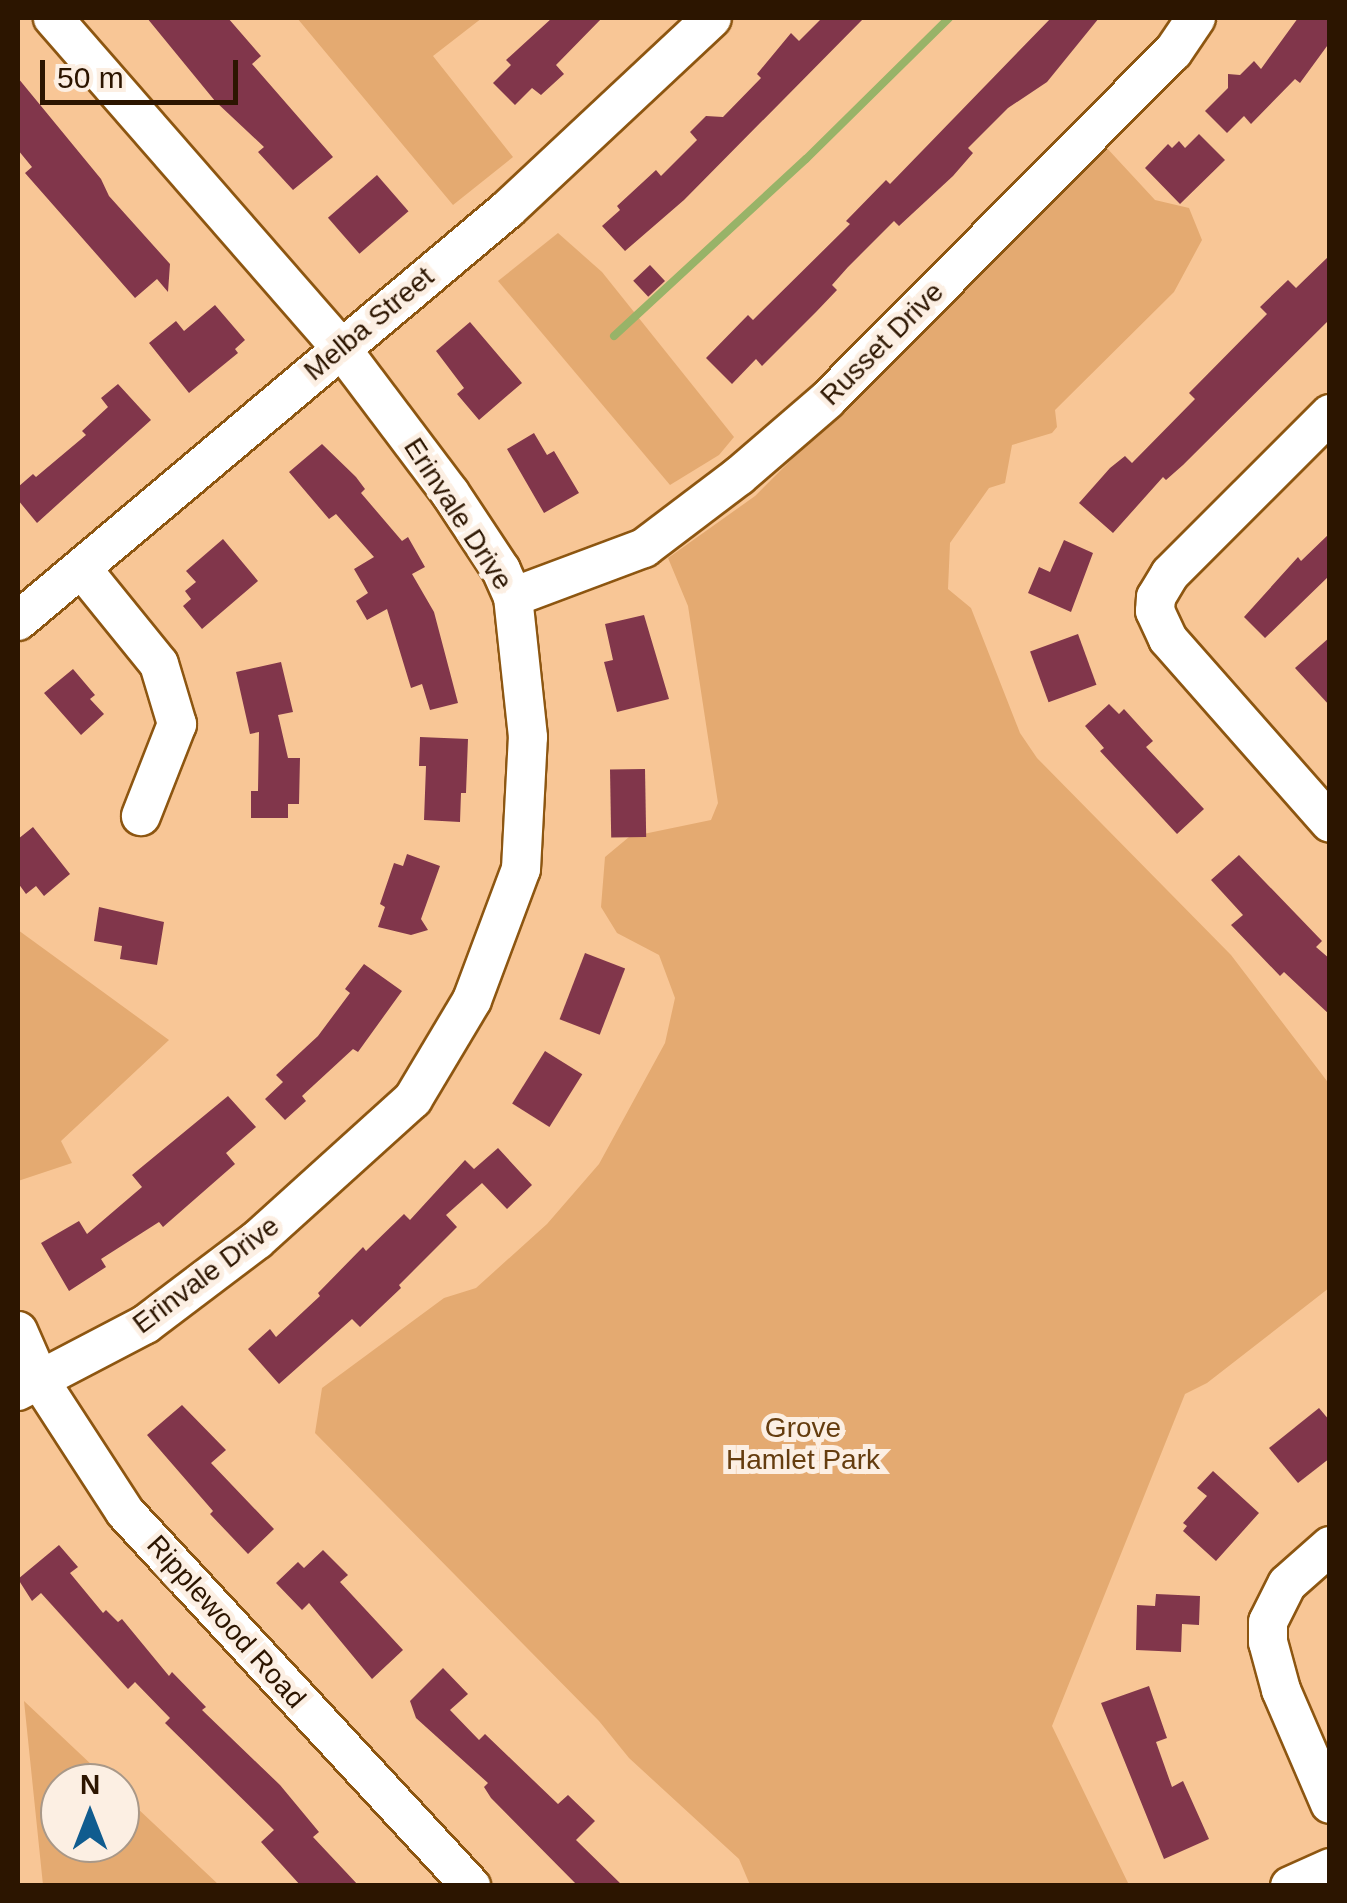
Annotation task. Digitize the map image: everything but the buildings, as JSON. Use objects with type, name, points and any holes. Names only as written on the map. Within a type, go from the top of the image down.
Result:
[{"type":"street","name":"Erinvale Drive","points":[[29,1386],[146,1324],[257,1240],[413,1099],[472,1000],[521,870],[528,736],[513,596],[501,570],[450,493],[340,346],[53,18]]},
{"type":"street","name":"Melba Street","points":[[18,621],[340,346],[508,209],[712,18]]},
{"type":"street","name":"Russet Drive","points":[[513,596],[644,548],[740,476],[827,400],[1173,52],[1196,18]]},
{"type":"street","points":[[1330,414],[1170,574],[1156,597],[1154,611],[1168,638],[1330,824]]},
{"type":"street","points":[[82,569],[159,664],[178,724],[141,816]]},
{"type":"street","name":"Ripplewood Road","points":[[18,1331],[29,1386],[124,1512],[472,1886]]},
{"type":"street","points":[[1330,1546],[1287,1584],[1268,1622],[1268,1642],[1281,1690],[1330,1804]]},
{"type":"street","points":[[1290,1886],[1330,1868]]},
{"type":"green space","points":[[297,18],[482,18],[433,56],[513,157],[453,205]]},
{"type":"green space","name":"Grove Hamlet Park","points":[[1105,146],[1155,200],[1189,208],[1202,240],[1174,292],[1055,410],[1057,427],[1052,433],[1012,445],[1005,483],[989,488],[950,543],[948,589],[971,608],[1020,733],[1037,758],[1231,955],[1330,1085],[1329,1288],[1207,1383],[1185,1394],[1052,1726],[1129,1885],[750,1885],[739,1859],[629,1758],[599,1721],[315,1433],[322,1388],[444,1298],[476,1288],[547,1224],[599,1164],[665,1043],[675,998],[659,955],[617,933],[601,907],[605,857],[629,837],[711,820],[718,803],[688,606],[668,558],[755,496]]},
{"type":"green space","points":[[558,233],[602,272],[734,437],[719,455],[670,485],[498,281]]},
{"type":"green space","points":[[18,930],[169,1040],[61,1141],[72,1163],[18,1181]]},
{"type":"green space","points":[[24,1701],[90,1763],[40,1763],[40,1856]]},
{"type":"green space","points":[[140,1811],[219,1885],[43,1885],[41,1863],[140,1863]]},
{"type":"waterway","points":[[614,336],[806,159],[949,18]]}]
